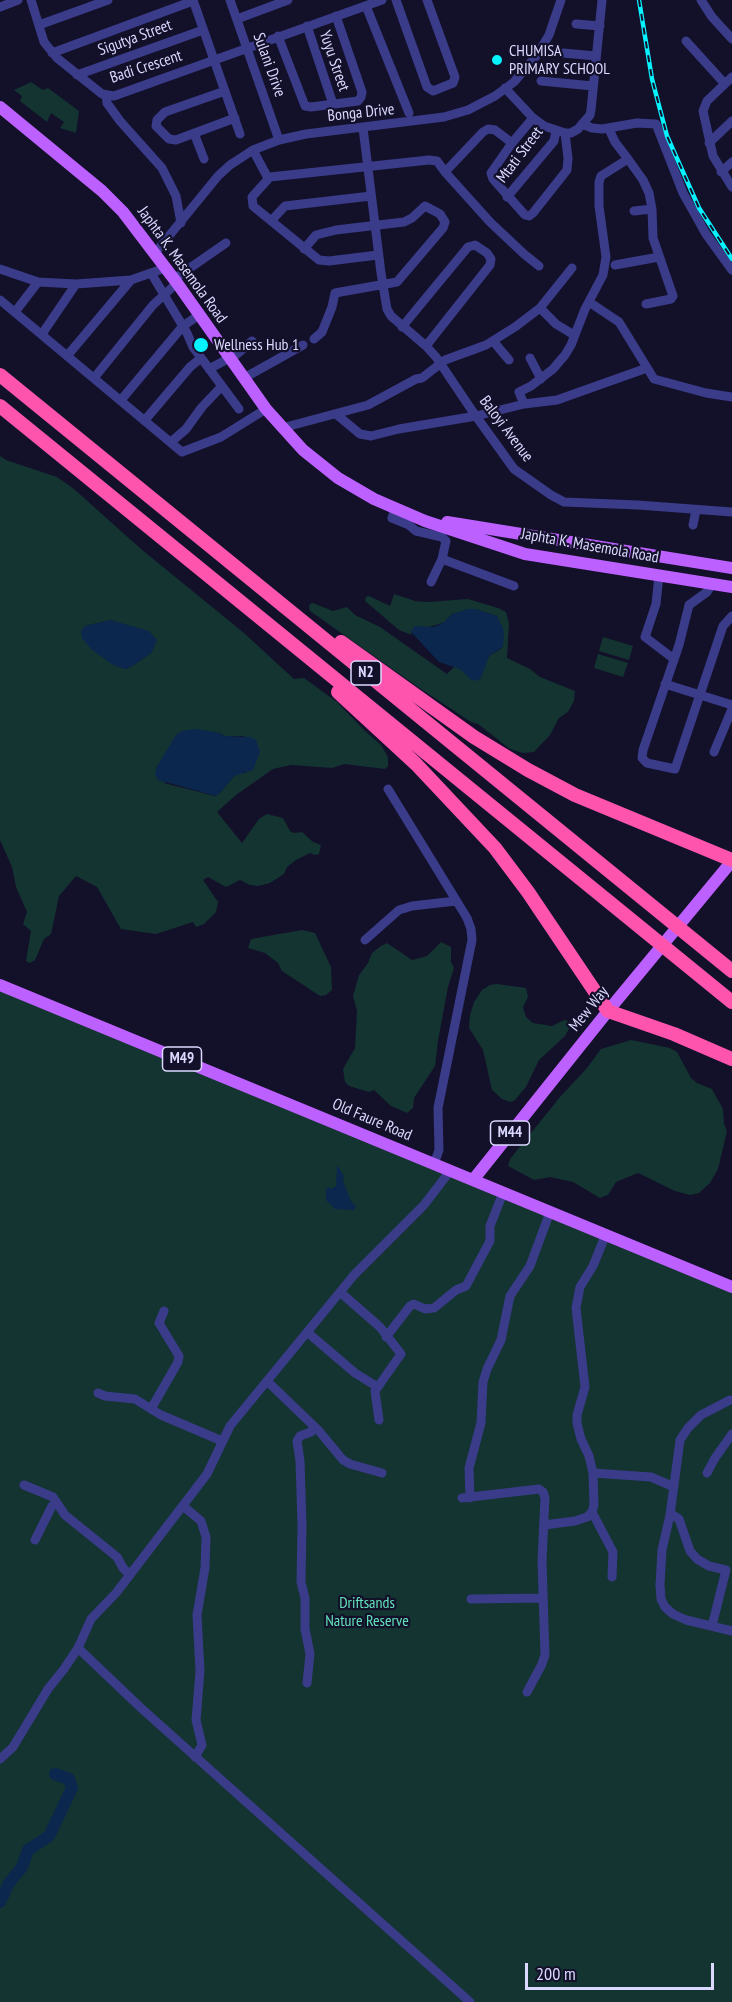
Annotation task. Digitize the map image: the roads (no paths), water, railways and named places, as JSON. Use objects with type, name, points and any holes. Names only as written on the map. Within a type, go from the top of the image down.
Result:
[{"type":"highway","name":"N2","points":[[0,375],[732,971]]},
{"type":"highway","name":"N2","points":[[0,406],[732,1002]]},
{"type":"highway","points":[[249,608],[268,630],[416,764],[474,824],[522,885],[608,1011],[674,1034],[732,1059]]},
{"type":"highway","points":[[290,612],[326,631],[474,737],[528,770],[584,799],[732,860]]},
{"type":"main road","name":"Japhta K. Masemola Road","points":[[0,107],[112,201],[132,222],[266,409],[303,450],[338,478],[358,491],[395,509],[525,554],[732,587]]},
{"type":"main road","name":"Japhta K. Masemola Road","points":[[410,515],[495,531],[732,568]]},
{"type":"main road","name":"Mew Way","points":[[473,1180],[732,860]]},
{"type":"main road","name":"Old Faure Road","points":[[0,985],[732,1287]]},
{"type":"street","points":[[0,7],[18,0]]},
{"type":"street","name":"Badi Crescent","points":[[31,0],[44,42],[52,53],[77,75],[106,95],[120,95],[367,3],[382,0]]},
{"type":"street","points":[[39,25],[108,0]]},
{"type":"street","name":"Sulani Drive","points":[[230,0],[279,140]]},
{"type":"street","points":[[237,19],[288,0]]},
{"type":"street","points":[[396,0],[427,87],[433,91],[453,83],[455,77],[427,0]]},
{"type":"street","name":"Bonga Drive","points":[[155,253],[218,176],[253,150],[279,140],[424,121],[454,114],[478,105],[506,88],[522,73],[540,50],[553,24],[561,0]]},
{"type":"street","points":[[506,88],[533,118],[544,126],[561,132],[574,132],[590,112],[602,0]]},
{"type":"street","points":[[701,0],[712,17],[732,39]]},
{"type":"street","points":[[52,53],[193,1],[240,134]]},
{"type":"street","points":[[367,3],[409,113]]},
{"type":"street","points":[[278,36],[305,106],[358,100],[362,95],[336,16]]},
{"type":"street","points":[[576,24],[600,26]]},
{"type":"street","name":"Yuyu Street","points":[[307,26],[333,104]]},
{"type":"street","name":"Sigutya Street","points":[[77,75],[203,30]]},
{"type":"street","points":[[686,41],[728,80],[707,101],[703,114],[713,156],[732,187]]},
{"type":"street","points":[[564,53],[596,56]]},
{"type":"street","points":[[541,81],[593,86]]},
{"type":"street","points":[[225,91],[165,112],[156,123],[157,129],[169,139],[176,140],[235,118]]},
{"type":"street","points":[[106,95],[107,103],[120,121],[162,168],[176,196],[181,223]]},
{"type":"street","points":[[533,118],[491,173],[507,197],[525,215],[533,213],[567,170],[568,164],[561,132]]},
{"type":"street","points":[[709,142],[732,121]]},
{"type":"street","points":[[582,124],[596,129],[609,129],[637,123],[656,124],[683,193],[706,234],[732,270]]},
{"type":"street","name":"Baloyi Avenue","points":[[363,128],[378,255],[387,309],[402,327],[426,346],[441,363],[476,417],[514,469],[558,500],[572,503],[732,512]]},
{"type":"street","points":[[446,172],[488,129],[495,130],[512,143]]},
{"type":"street","points":[[609,129],[618,147],[646,186],[652,209],[652,234],[674,297],[646,304]]},
{"type":"street","name":"Mtati Street","points":[[507,197],[561,132]]},
{"type":"street","points":[[194,133],[204,159]]},
{"type":"street","points":[[253,150],[268,178]]},
{"type":"street","points":[[524,404],[519,391],[541,379],[565,355],[603,275],[606,263],[599,206],[599,182],[601,176],[628,159]]},
{"type":"street","points":[[378,255],[319,260],[253,206],[252,197],[268,178],[435,160],[490,222],[539,266]]},
{"type":"street","points":[[721,172],[732,162]]},
{"type":"street","points":[[271,221],[286,206],[371,196]]},
{"type":"street","points":[[304,249],[316,235],[409,220],[425,206],[440,214],[445,222],[443,228],[399,281],[342,290],[333,294],[332,307],[320,334],[314,339]]},
{"type":"street","points":[[634,211],[652,209]]},
{"type":"street","points":[[94,378],[150,307],[176,281],[226,243]]},
{"type":"street","points":[[402,327],[468,247],[475,245],[487,253],[492,261],[490,266],[426,346]]},
{"type":"street","points":[[615,265],[659,257]]},
{"type":"street","points":[[0,269],[38,282],[76,284],[131,280],[165,268]]},
{"type":"street","points":[[282,428],[369,405],[416,379],[422,378],[441,363],[494,341],[540,308],[572,268]]},
{"type":"street","points":[[152,273],[201,358],[239,409]]},
{"type":"street","points":[[67,356],[131,280]]},
{"type":"street","points":[[15,312],[38,282]]},
{"type":"street","points":[[42,334],[76,284]]},
{"type":"street","points":[[0,300],[182,452],[221,436],[266,409]]},
{"type":"street","points":[[589,302],[619,322],[643,358],[646,368],[658,381],[732,398]]},
{"type":"street","points":[[540,308],[556,324],[574,335]]},
{"type":"street","points":[[121,399],[183,326],[199,315]]},
{"type":"street","points":[[209,369],[244,350],[252,340]]},
{"type":"street","points":[[494,341],[509,360]]},
{"type":"street","points":[[244,378],[303,345]]},
{"type":"street","points":[[145,420],[190,367],[201,358]]},
{"type":"street","points":[[530,358],[541,379]]},
{"type":"street","points":[[336,414],[360,434],[371,436],[399,429],[476,417],[524,404],[572,395],[646,368]]},
{"type":"street","points":[[171,441],[186,429],[201,407],[222,386]]},
{"type":"street","points":[[395,509],[393,518],[419,532],[444,539],[446,545],[442,559],[431,582]]},
{"type":"street","points":[[693,525],[696,510]]},
{"type":"street","points":[[442,559],[514,586]]},
{"type":"street","points":[[659,575],[656,604],[645,637],[651,644],[674,659]]},
{"type":"street","points":[[712,584],[707,592],[689,605],[642,756],[644,761],[675,769],[723,626],[732,616]]},
{"type":"street","points":[[665,684],[701,694],[732,707],[714,752]]},
{"type":"street","points":[[388,789],[467,918],[471,929],[472,940],[438,1108],[439,1150],[434,1164]]},
{"type":"street","points":[[365,940],[399,910],[412,906],[456,901]]},
{"type":"street","points":[[0,1759],[13,1747],[48,1689],[78,1648],[91,1619],[110,1601],[207,1474],[230,1426],[354,1275],[424,1205],[450,1171]]},
{"type":"street","points":[[386,1337],[410,1305],[434,1308],[453,1292],[466,1286],[490,1242],[489,1226],[503,1193]]},
{"type":"street","points":[[526,1692],[545,1655],[542,1561],[545,1498],[543,1492],[538,1490],[466,1498],[469,1468],[481,1423],[485,1376],[501,1340],[510,1296],[530,1266],[550,1212]]},
{"type":"street","points":[[606,1234],[576,1300],[578,1341],[585,1387],[577,1423],[589,1456],[592,1473],[592,1512],[613,1552],[612,1578]]},
{"type":"street","points":[[340,1292],[380,1328],[401,1354],[376,1386],[379,1420]]},
{"type":"street","points":[[151,1409],[178,1362],[179,1356],[159,1323],[164,1311]]},
{"type":"street","points":[[307,1332],[355,1373],[376,1386]]},
{"type":"street","points":[[267,1381],[314,1427],[343,1460],[382,1473]]},
{"type":"street","points":[[98,1393],[115,1398],[129,1397],[222,1441]]},
{"type":"street","points":[[731,1399],[700,1415],[684,1434],[677,1450],[674,1487],[662,1550],[661,1599],[665,1607],[673,1614],[732,1631]]},
{"type":"street","points":[[307,1683],[309,1654],[305,1629],[305,1598],[301,1582],[303,1525],[297,1441],[314,1427]]},
{"type":"street","points":[[707,1473],[732,1434]]},
{"type":"street","points":[[592,1473],[651,1477],[674,1487]]},
{"type":"street","points":[[24,1485],[53,1497],[65,1515],[117,1557],[130,1575]]},
{"type":"street","points":[[35,1540],[52,1506],[56,1503]]},
{"type":"street","points":[[183,1506],[201,1521],[206,1537],[205,1568],[196,1616],[200,1671],[195,1720],[202,1745],[195,1756]]},
{"type":"street","points":[[544,1525],[575,1521],[587,1517],[592,1512]]},
{"type":"street","points":[[670,1513],[679,1519],[690,1551],[697,1559],[709,1566],[726,1570],[712,1626]]},
{"type":"street","points":[[471,1599],[543,1598]]},
{"type":"street","points":[[78,1648],[470,2002]]},
{"type":"water","points":[[468,609],[497,616],[504,635],[503,647],[489,656],[481,678],[476,681],[470,679],[460,669],[439,662],[411,632],[414,626],[434,627],[443,623],[452,614]]},
{"type":"water","points":[[111,620],[149,631],[157,640],[152,652],[125,669],[113,665],[91,649],[82,638],[81,631],[85,626]]},
{"type":"water","points":[[195,729],[216,732],[225,736],[250,737],[256,740],[260,752],[253,770],[234,776],[216,796],[158,780],[155,775],[156,768],[176,735],[182,731]]},
{"type":"water","points":[[337,1165],[344,1176],[343,1181],[351,1201],[356,1206],[354,1210],[335,1209],[326,1200],[326,1189],[336,1186]]},
{"type":"waterway","points":[[0,1902],[9,1883],[22,1867],[28,1850],[49,1836],[72,1788],[69,1779],[55,1774]]},
{"type":"railway","points":[[639,0],[652,79],[667,136],[699,208],[732,259]]},
{"type":"place","name":"CHUMISA PRIMARY SCHOOL","points":[[497,60]]},
{"type":"place","name":"Wellness Hub 1","points":[[201,345]]},
{"type":"park label","name":"Driftsands Nature Reserve","points":[[367,1612]]}]
